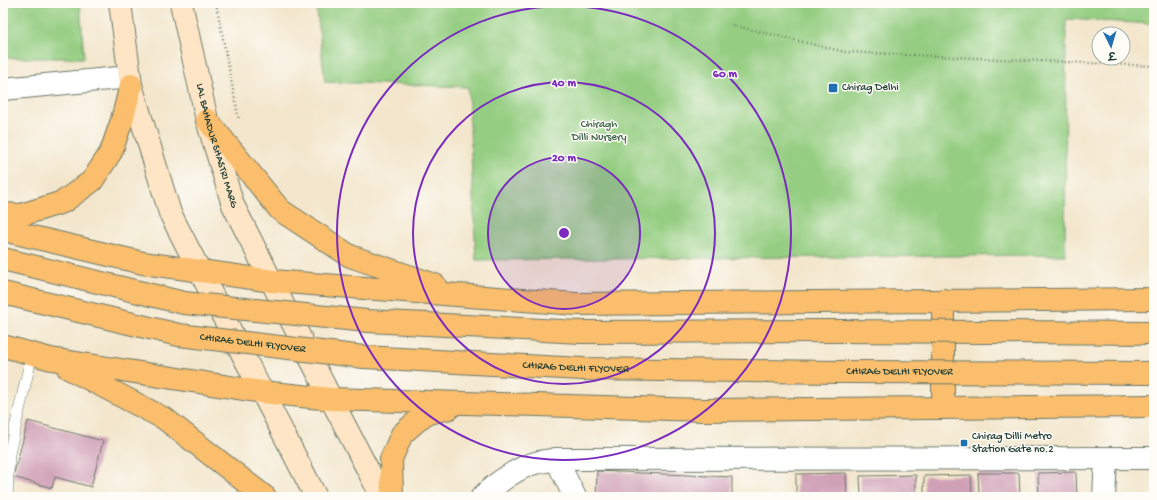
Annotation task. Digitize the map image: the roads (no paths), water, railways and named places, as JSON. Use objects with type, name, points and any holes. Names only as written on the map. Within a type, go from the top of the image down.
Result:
[{"type":"main road","points":[[120,3],[130,81],[170,213],[316,497]]},
{"type":"main road","name":"LAL BAHADUR SHASTRI MARG","points":[[181,3],[207,120],[234,205],[382,497]]},
{"type":"main road","points":[[3,214],[21,214],[63,202],[92,181],[111,152],[122,120],[130,81]]},
{"type":"main road","points":[[207,120],[280,210],[350,256],[465,296]]},
{"type":"main road","points":[[3,230],[143,263],[272,281],[576,304],[1154,299]]},
{"type":"main road","points":[[3,259],[184,303],[367,321],[581,332],[845,331],[1154,333]]},
{"type":"main road","name":"CHIRAG DELHI FLYOVER","points":[[3,293],[179,334],[364,357],[582,370],[1154,373]]},
{"type":"main road","points":[[942,407],[944,300]]},
{"type":"main road","points":[[3,346],[42,357],[262,392],[331,399],[703,410],[1154,406]]},
{"type":"main road","points":[[42,357],[165,419],[265,497]]},
{"type":"main road","points":[[392,497],[391,459],[402,434],[425,414],[468,403]]},
{"type":"street","points":[[3,90],[130,81]]},
{"type":"street","points":[[482,497],[492,486],[534,463],[556,459],[1154,458]]},
{"type":"street","points":[[556,459],[575,497]]},
{"type":"street","points":[[1104,497],[1106,459]]},
{"type":"lane","points":[[7,497],[9,454],[42,357]]},
{"type":"place","name":"Chirag Delhi","points":[[833,88]]},
{"type":"place","name":"Chirag Dilli Metro Station Gate no.2","points":[[964,443]]},
{"type":"park label","name":"Chiragh Dilli Nursery","points":[[599,131]]}]
